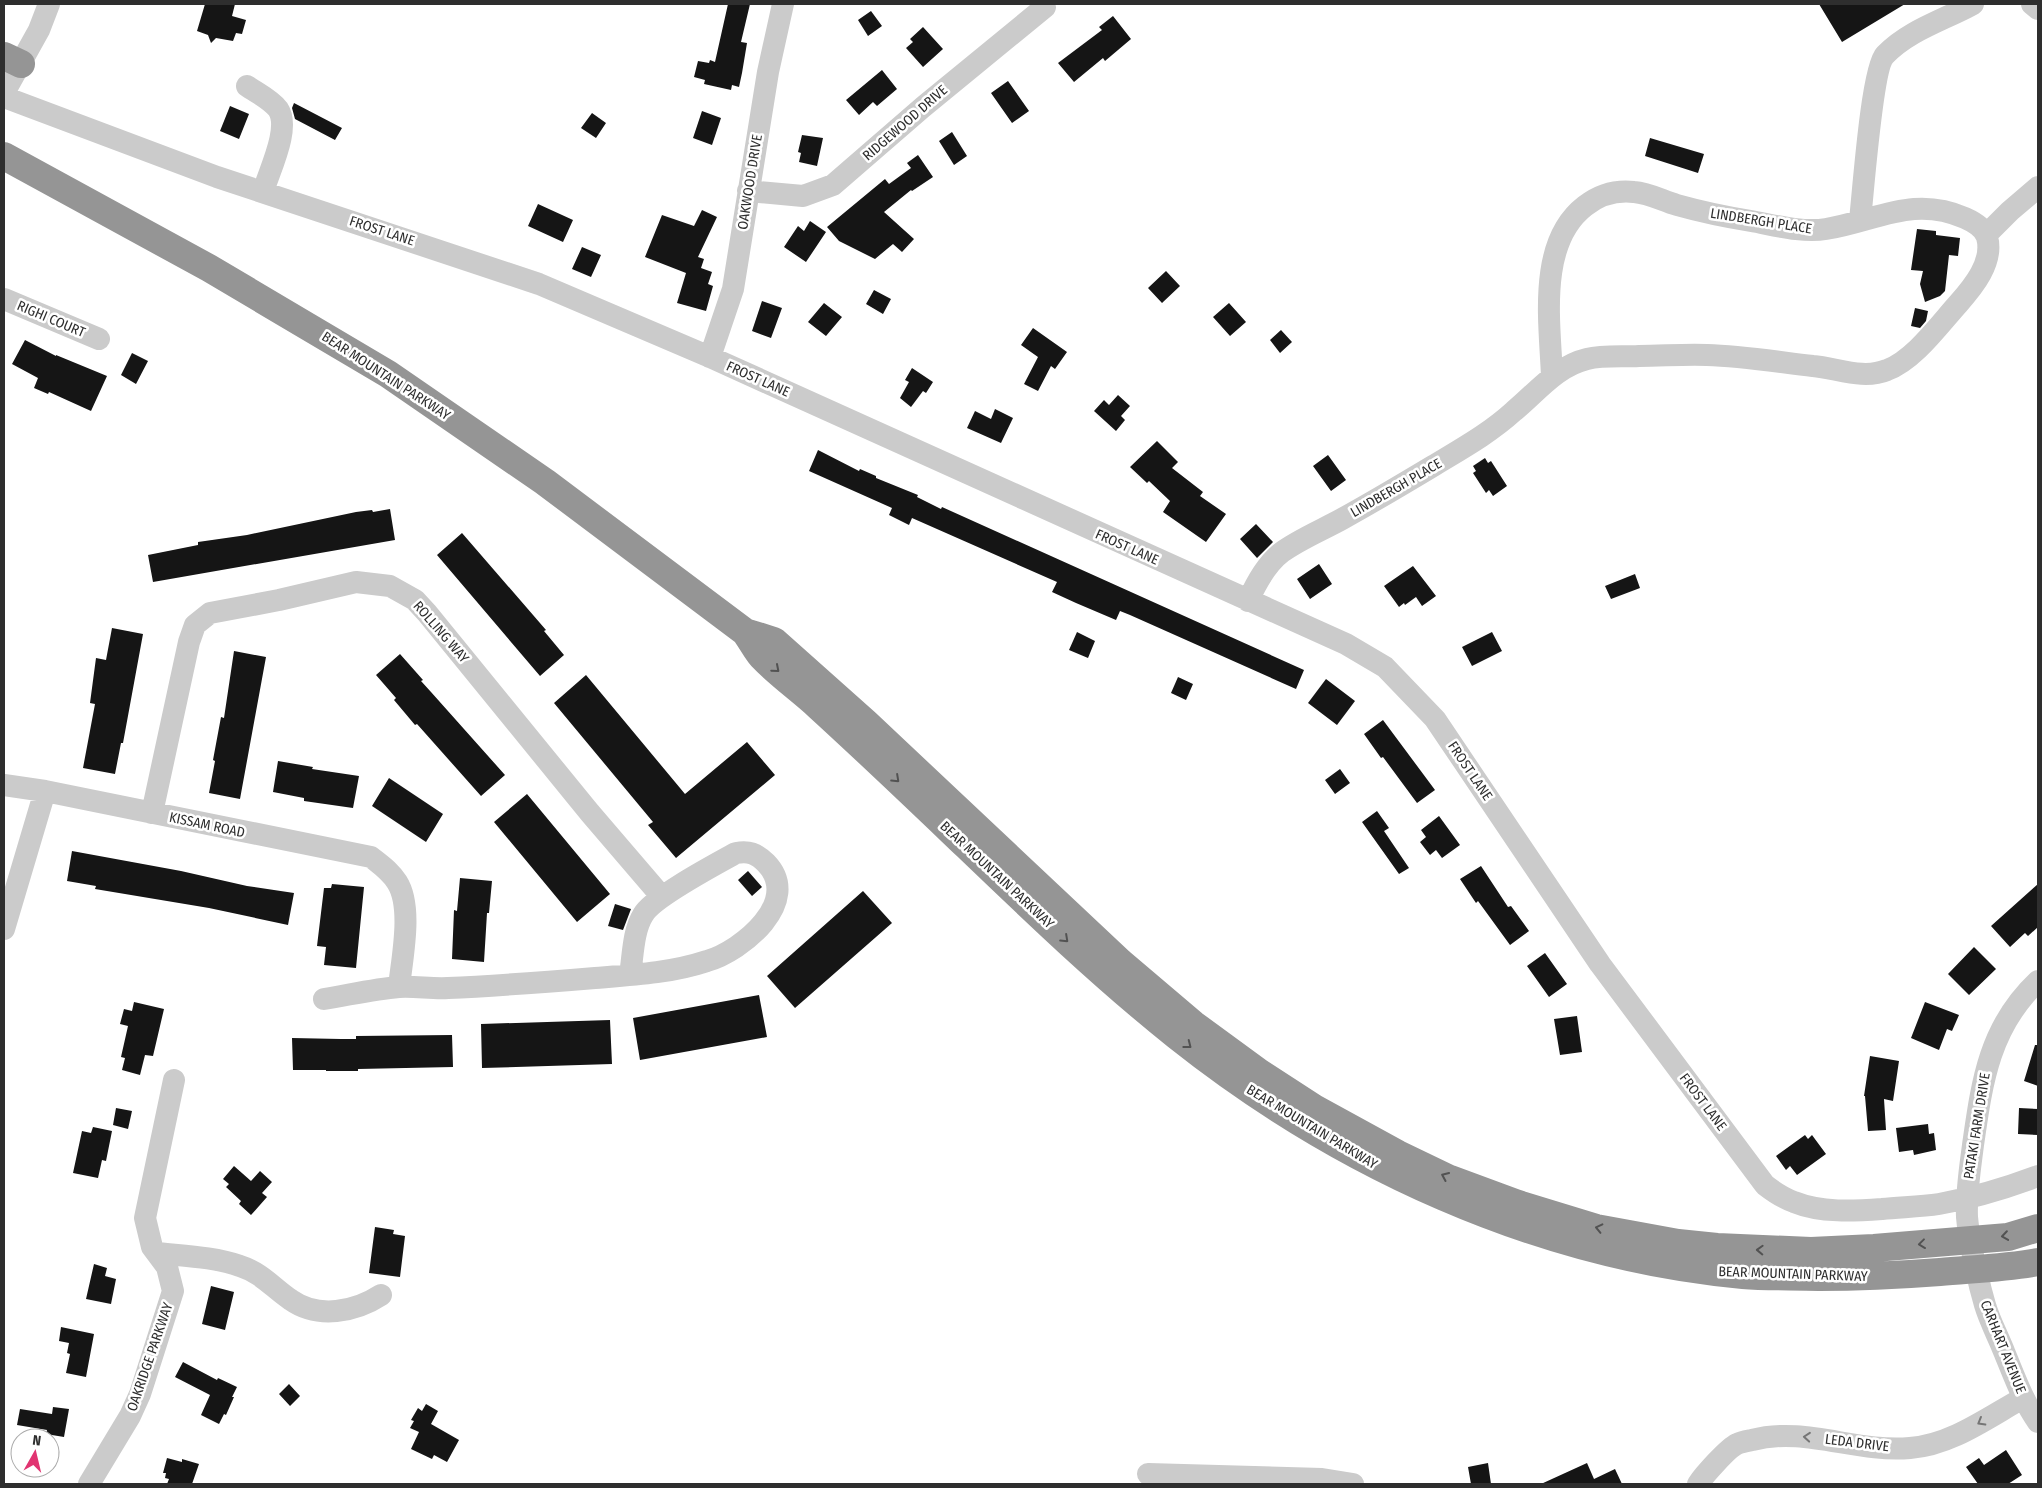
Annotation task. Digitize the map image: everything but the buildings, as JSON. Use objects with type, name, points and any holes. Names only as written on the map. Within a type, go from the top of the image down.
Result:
[{"type":"highway","name":"BEAR MOUNTAIN PARKWAY","points":[[4,156],[210,268],[388,374],[545,482],[745,632],[762,656],[1128,996],[1183,1041],[1258,1096],[1312,1130],[1387,1171],[1466,1206],[1532,1230],[1623,1255],[1684,1267],[1747,1276],[1854,1277],[2011,1267],[2038,1262]]},
{"type":"highway","name":"BEAR MOUNTAIN PARKWAY","points":[[745,632],[774,641],[781,647],[866,723],[1120,962],[1193,1024],[1289,1092],[1342,1124],[1450,1179],[1539,1211],[1596,1228],[1678,1243],[1752,1250],[1811,1251],[1874,1248],[2008,1237],[2038,1228]]},
{"type":"street","points":[[4,93],[12,60],[39,30],[49,4]]},
{"type":"street","name":"OAKWOOD DRIVE","points":[[710,357],[733,289],[768,72],[783,4]]},
{"type":"street","points":[[1860,220],[1872,103],[1883,56],[1908,35],[1973,4]]},
{"type":"street","points":[[2032,4],[2038,10]]},
{"type":"street","name":"RIDGEWOOD DRIVE","points":[[748,191],[803,196],[833,184],[1045,7]]},
{"type":"street","points":[[247,86],[269,100],[280,112],[282,118],[283,126],[280,141],[262,192]]},
{"type":"street","name":"FROST LANE","points":[[4,97],[262,192],[539,284],[710,357],[1346,644],[1385,666],[1435,719],[1600,964],[1765,1185],[1778,1195],[1796,1203],[1845,1210],[1930,1205],[2002,1190],[2038,1176]]},
{"type":"street","points":[[1986,235],[2038,187]]},
{"type":"street","name":"LINDBERGH PLACE","points":[[1248,601],[1254,586],[1268,567],[1282,553],[1377,500],[1471,444],[1511,414],[1552,377],[1571,363],[1601,357],[1709,355],[1821,366],[1860,374],[1874,374],[1890,370],[1905,360],[1927,339],[1980,276],[1988,250],[1986,235],[1973,221],[1943,211],[1919,208],[1903,209],[1823,230],[1804,229],[1715,215],[1635,192],[1602,195],[1575,214],[1563,230],[1555,252],[1550,282],[1552,377]]},
{"type":"street","name":"RIGHI COURT","points":[[4,299],[99,339]]},
{"type":"street","name":"ROLLING WAY","points":[[152,813],[189,642],[195,624],[210,613],[279,600],[356,582],[390,586],[414,600],[428,613],[590,813],[662,897]]},
{"type":"street","name":"KISSAM ROAD","points":[[4,785],[45,791],[285,841],[348,851],[371,858],[388,869],[398,883],[403,902],[405,924],[399,987]]},
{"type":"street","points":[[4,929],[45,791]]},
{"type":"street","points":[[324,999],[399,987],[446,988],[520,984],[655,973],[707,961],[729,952],[765,922],[773,910],[778,882],[772,869],[759,856],[748,852],[736,853],[662,897],[644,912],[638,925],[630,975]]},
{"type":"street","name":"PATAKI FARM DRIVE","points":[[1971,1239],[1967,1214],[1968,1198],[1977,1110],[1984,1077],[2003,1024],[2015,1004],[2038,981]]},
{"type":"street","name":"OAKRIDGE PARKWAY","points":[[89,1484],[130,1416],[140,1394],[173,1291],[167,1266],[152,1246],[145,1218],[174,1080]]},
{"type":"street","name":"CARHART AVENUE","points":[[1971,1239],[1985,1306],[2023,1398],[2038,1422]]},
{"type":"street","points":[[157,1253],[241,1266],[267,1280],[290,1300],[310,1310],[334,1312],[368,1304],[381,1296]]},
{"type":"street","name":"LEDA DRIVE","points":[[1698,1484],[1736,1444],[1770,1435],[1807,1436],[1882,1447],[1909,1448],[1933,1444],[1959,1434],[2023,1398]]},
{"type":"street","points":[[1148,1474],[1322,1479],[1353,1484]]}]
